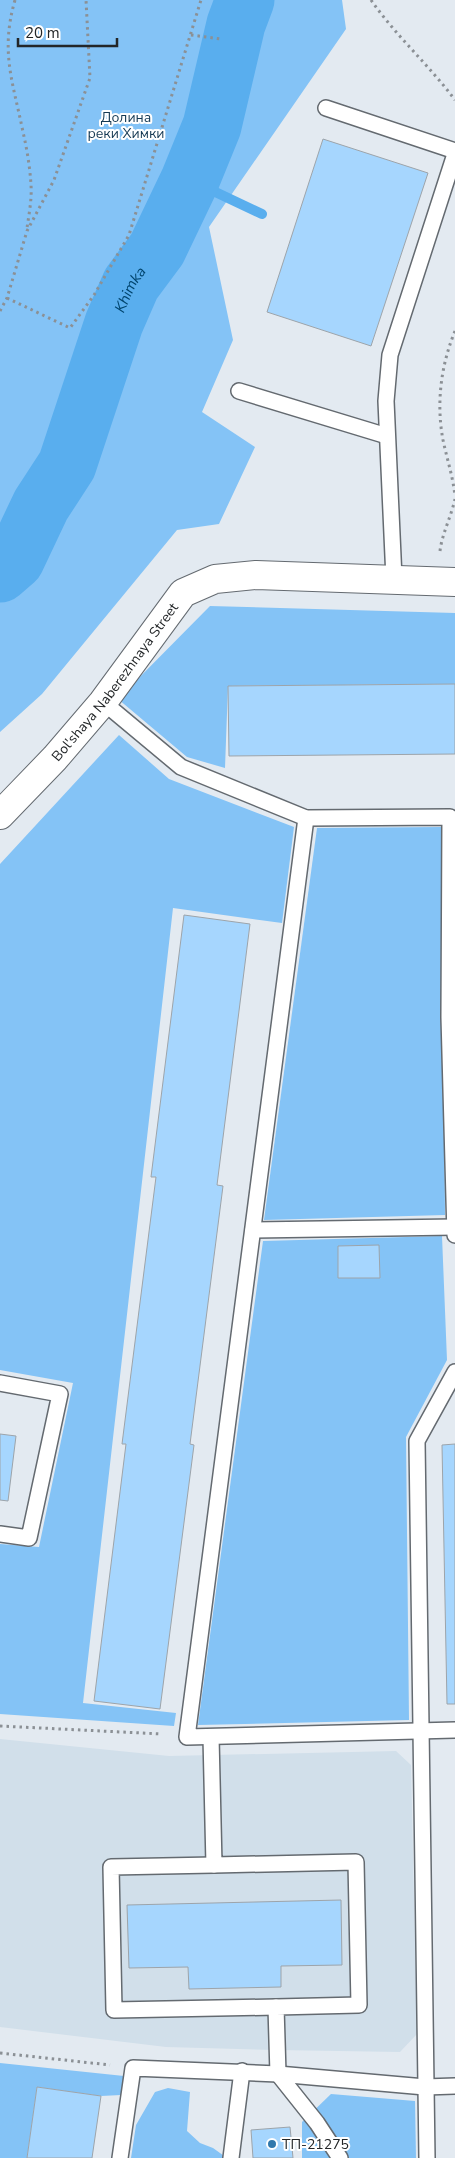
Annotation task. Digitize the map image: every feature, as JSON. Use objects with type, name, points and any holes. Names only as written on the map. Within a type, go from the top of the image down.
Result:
[{"type":"street","name":"Bol'shaya Naberezhnaya Street","points":[[0,815],[55,758],[103,702],[183,593],[215,579],[256,575],[448,582]]},
{"type":"lane","points":[[326,108],[455,152],[390,355],[386,401],[394,579]]},
{"type":"lane","points":[[239,391],[387,436]]},
{"type":"lane","points":[[103,702],[180,767],[306,818],[450,817],[449,1017],[454,1110],[455,1235]]},
{"type":"lane","points":[[306,818],[188,1736],[211,1737],[455,1730]]},
{"type":"lane","points":[[253,1230],[455,1227]]},
{"type":"lane","points":[[427,2158],[417,1440],[455,1372]]},
{"type":"lane","points":[[0,1383],[60,1394],[29,1538],[0,1534]]},
{"type":"lane","points":[[211,1737],[214,1865]]},
{"type":"lane","points":[[356,1862],[359,2005],[114,2010],[111,1867],[214,1865],[356,1862]]},
{"type":"lane","points":[[276,2007],[278,2074],[317,2123],[340,2158]]},
{"type":"lane","points":[[120,2158],[133,2068],[242,2071],[425,2087],[455,2086]]},
{"type":"lane","points":[[231,2158],[242,2071]]},
{"type":"path","points":[[0,311],[8,298],[27,231],[31,186],[24,132],[8,74],[6,44],[12,10],[16,0]]},
{"type":"path","points":[[27,231],[54,180],[90,78],[86,0]]},
{"type":"path","points":[[8,298],[70,328],[94,295],[129,234],[201,0]]},
{"type":"path","points":[[371,0],[388,24],[440,79],[455,100]]},
{"type":"path","points":[[191,35],[221,39]]},
{"type":"path","points":[[448,582],[440,557],[441,542],[450,521],[455,498],[452,475],[443,439],[440,390],[446,352],[455,331]]},
{"type":"path","points":[[0,1726],[188,1736]]},
{"type":"path","points":[[0,2053],[133,2068]]},
{"type":"shaded area","points":[[0,1739],[169,1756],[396,1751],[411,1765],[417,2034],[400,2052],[277,2050],[166,2047],[0,2027]]},
{"type":"green space","name":"Долина реки Химки","points":[[0,0],[342,0],[346,29],[209,227],[233,340],[202,412],[255,447],[219,524],[177,530],[42,694],[0,732]]},
{"type":"green space","points":[[210,606],[455,613],[455,684],[228,686],[225,768],[187,757],[118,699]]},
{"type":"green space","points":[[119,735],[169,779],[294,827],[282,923],[173,908],[83,1703],[176,1713],[174,1726],[0,1714],[0,1544],[39,1547],[73,1383],[0,1370],[0,864]]},
{"type":"green space","points":[[442,827],[445,1215],[264,1220],[317,828]]},
{"type":"green space","points":[[442,1236],[447,1360],[406,1437],[409,1720],[198,1725],[263,1241]]},
{"type":"green space","points":[[0,2063],[124,2076],[121,2095],[101,2096],[37,2087],[27,2158],[0,2158]]},
{"type":"green space","points":[[168,2088],[190,2092],[187,2131],[200,2143],[213,2148],[227,2158],[131,2158],[136,2125],[155,2092]]},
{"type":"green space","points":[[331,2094],[415,2101],[416,2158],[302,2158],[302,2122]]},
{"type":"building","points":[[323,139],[428,173],[371,346],[267,312]]},
{"type":"building","points":[[455,684],[455,754],[229,756],[228,686]]},
{"type":"building","points":[[184,915],[250,924],[217,1185],[223,1186],[190,1444],[194,1445],[160,1709],[94,1701],[126,1444],[122,1444],[156,1177],[151,1177]]},
{"type":"building","points":[[379,1245],[380,1278],[338,1278],[338,1246]]},
{"type":"building","points":[[0,1434],[16,1436],[8,1501],[0,1500]]},
{"type":"building","points":[[455,1444],[455,1704],[447,1704],[442,1445]]},
{"type":"building","points":[[341,1900],[342,1965],[281,1966],[281,1987],[189,1989],[188,1967],[129,1968],[127,1905]]},
{"type":"building","points":[[37,2087],[101,2096],[92,2158],[27,2158]]},
{"type":"building","name":"ТП-21275","points":[[290,2127],[293,2158],[253,2158],[251,2130]]},
{"type":"waterway","name":"Khimka","points":[[0,573],[15,560],[41,505],[67,465],[114,323],[131,284],[157,249],[190,180],[212,126],[236,24],[245,0]]},
{"type":"waterway","points":[[190,180],[262,214]]},
{"type":"place","name":"ТП-21275","points":[[272,2144]]}]
